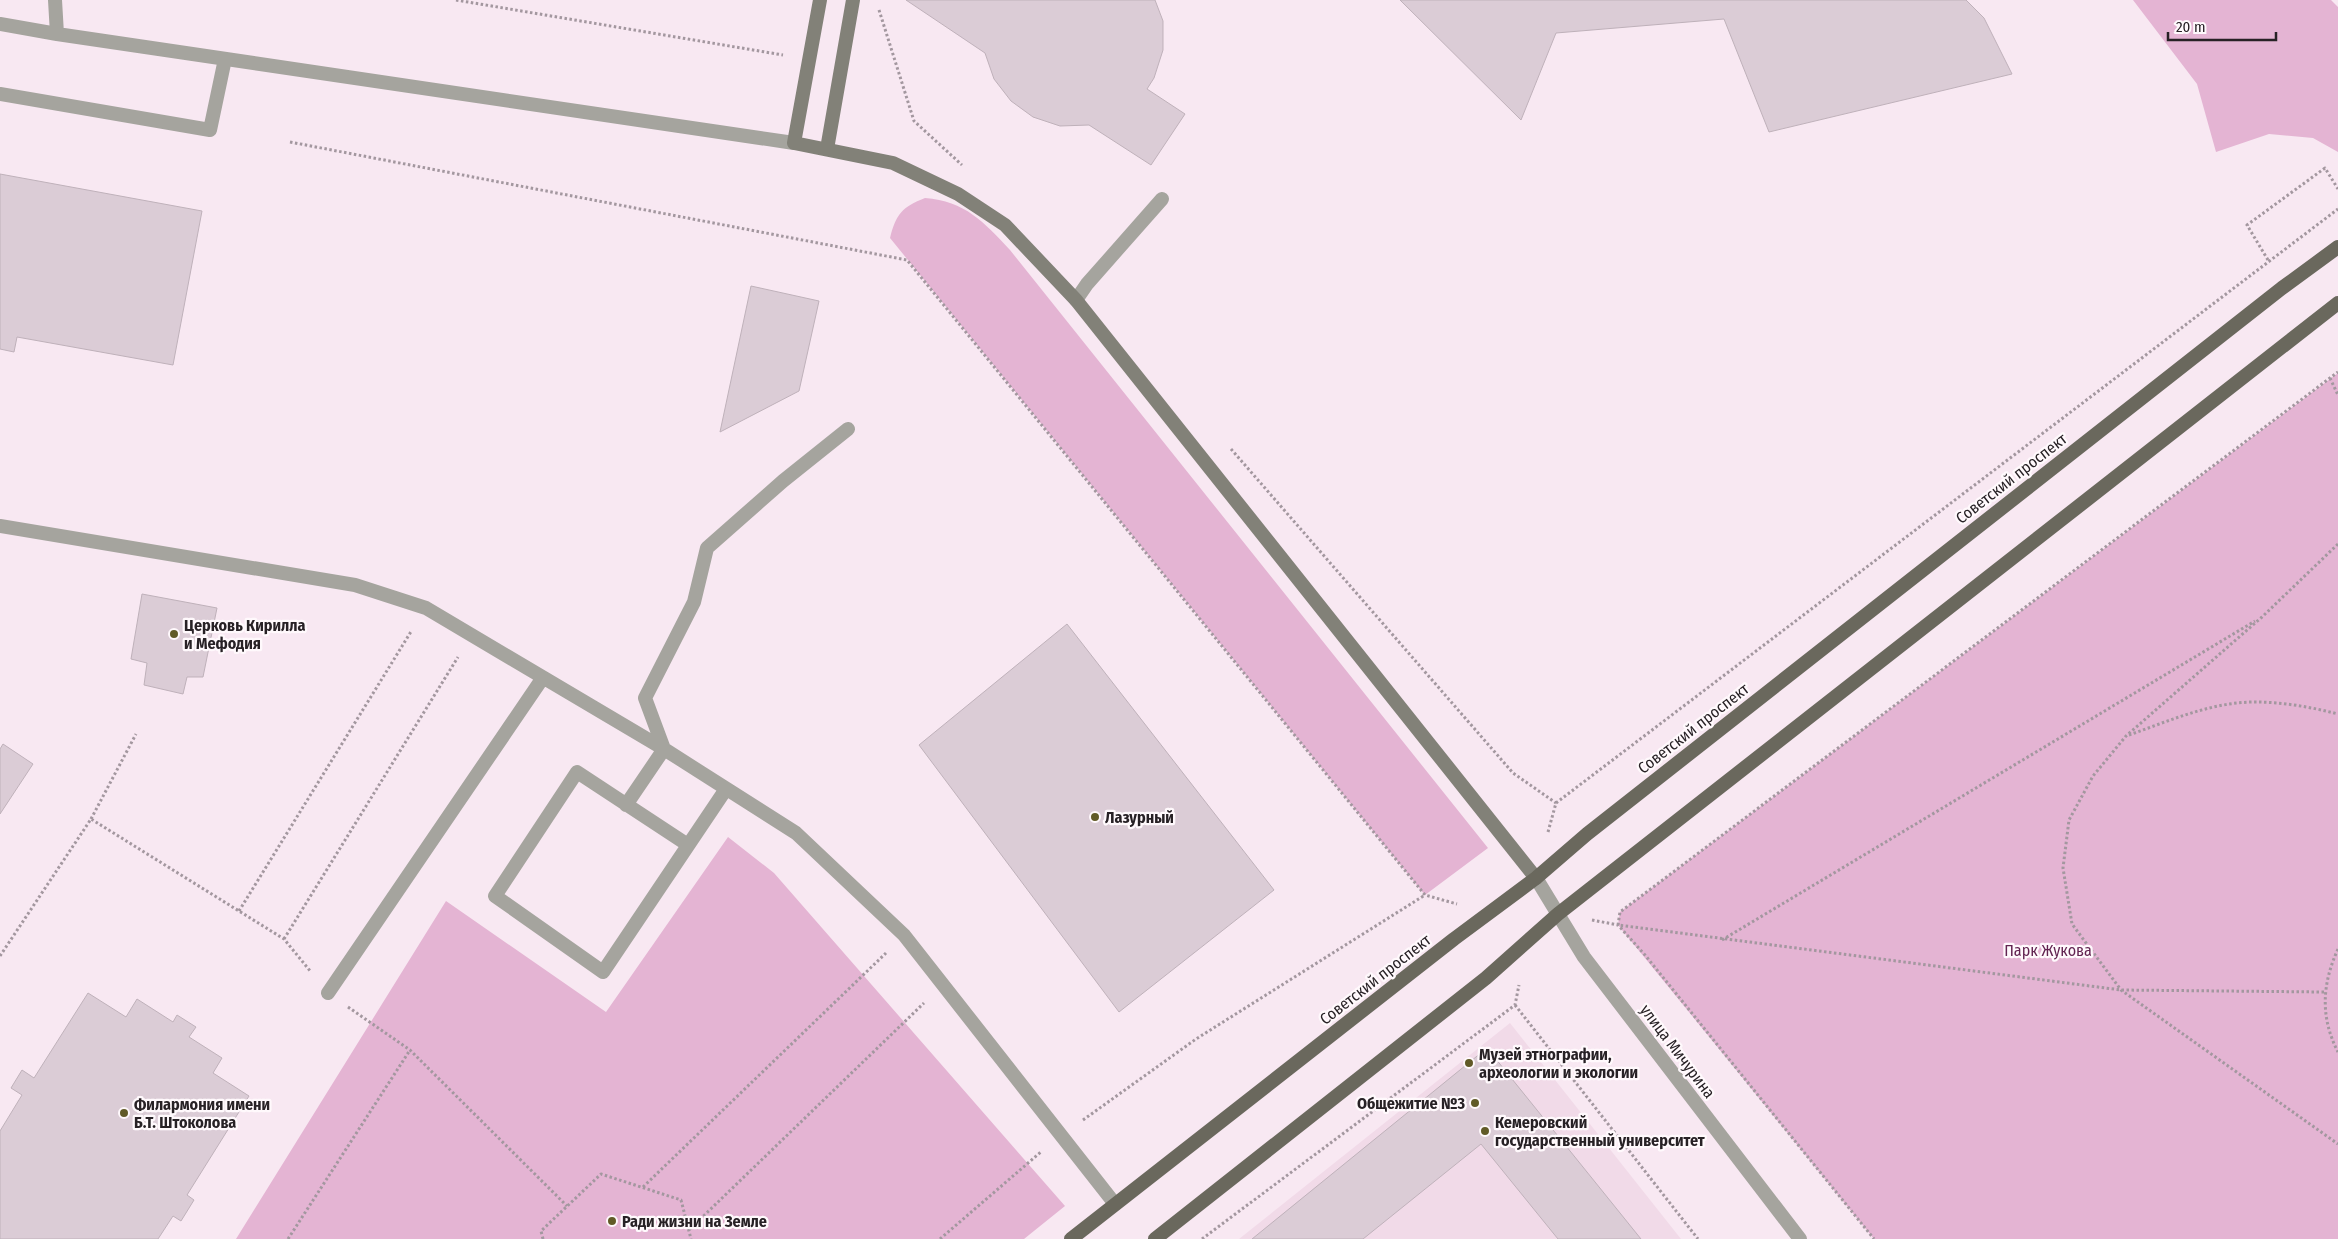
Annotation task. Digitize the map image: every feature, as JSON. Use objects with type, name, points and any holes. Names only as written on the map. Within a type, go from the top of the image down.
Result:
[{"type":"main road","points":[[820,0],[794,143],[893,163],[958,194],[1005,225],[1076,300],[1536,878]]},
{"type":"main road","points":[[827,149],[853,0]]},
{"type":"main road","name":"Советский проспект","points":[[1071,1239],[1454,939],[1536,878],[1587,834],[2282,288],[2338,247]]},
{"type":"main road","points":[[1155,1239],[1486,978],[1558,914],[2338,303]]},
{"type":"street","points":[[55,0],[57,34]]},
{"type":"street","points":[[0,24],[794,143]]},
{"type":"street","points":[[0,94],[210,130],[225,59]]},
{"type":"street","points":[[1076,300],[1087,284],[1162,199]]},
{"type":"street","points":[[664,749],[645,698],[694,602],[708,548],[783,482],[848,429]]},
{"type":"street","points":[[0,526],[355,585],[426,608],[542,679],[664,749],[796,833],[904,935],[1115,1204]]},
{"type":"street","points":[[328,993],[542,679]]},
{"type":"street","points":[[626,804],[664,749]]},
{"type":"street","points":[[688,845],[577,772],[495,896],[602,972],[726,789]]},
{"type":"street","name":"улица Мичурина","points":[[1536,878],[1584,957],[1800,1239]]},
{"type":"path","points":[[456,0],[790,56]]},
{"type":"path","points":[[290,142],[907,260],[1425,895],[1196,1039],[1061,1135],[940,1239]]},
{"type":"path","points":[[2268,260],[2248,225],[2325,168],[2338,189]]},
{"type":"path","points":[[1556,803],[2268,260],[2338,209]]},
{"type":"path","points":[[1874,1239],[1618,925],[1620,912],[2338,372]]},
{"type":"path","points":[[2330,378],[2338,395]]},
{"type":"path","points":[[2338,544],[2262,617],[2126,736],[2093,776],[2069,820],[2063,868],[2072,924],[2121,990],[2338,1144]]},
{"type":"path","points":[[239,912],[426,608]]},
{"type":"path","points":[[1722,940],[2262,617]]},
{"type":"path","points":[[284,939],[471,636]]},
{"type":"path","points":[[2126,736],[2196,711],[2254,702],[2310,707],[2338,714]]},
{"type":"path","points":[[0,956],[92,819],[136,734]]},
{"type":"path","points":[[92,819],[284,939],[328,993],[410,1050],[567,1206]]},
{"type":"path","points":[[1618,925],[1722,940],[2121,990],[2324,992]]},
{"type":"path","points":[[643,1187],[904,935]]},
{"type":"path","points":[[2338,949],[2329,969],[2324,992],[2325,1015],[2330,1037],[2338,1052]]},
{"type":"path","points":[[689,1230],[943,985]]},
{"type":"path","points":[[1202,1239],[1515,1006],[1698,1239]]},
{"type":"path","points":[[288,1239],[410,1050]]},
{"type":"path","points":[[543,1239],[541,1231],[600,1174],[681,1200],[692,1239]]},
{"type":"shaded area","name":"Кемеровский государственный университет","points":[[1510,1023],[1681,1239],[1239,1239]]},
{"type":"green space","points":[[2133,0],[2331,0],[2338,7],[2338,152],[2313,138],[2269,134],[2216,152],[2197,84]]},
{"type":"green space","points":[[925,198],[952,203],[963,208],[991,230],[1010,250],[1488,848],[1425,895],[890,238],[901,212]]},
{"type":"green space","name":"Парк Жукова","points":[[2338,373],[2338,1239],[1874,1239],[1618,925],[1620,912]]},
{"type":"green space","points":[[728,837],[774,873],[1065,1206],[1024,1239],[236,1239],[446,901],[606,1012]]},
{"type":"building","points":[[906,0],[1155,0],[1163,21],[1163,50],[1154,78],[1147,89],[1185,114],[1151,165],[1089,125],[1060,126],[1033,117],[1011,101],[994,79],[985,53]]},
{"type":"building","points":[[1400,0],[1966,0],[1984,18],[2012,74],[1769,132],[1724,19],[1556,33],[1521,120]]},
{"type":"building","points":[[0,174],[202,211],[173,365],[17,337],[14,352],[0,349]]},
{"type":"building","points":[[751,286],[819,301],[799,391],[720,432]]},
{"type":"building","name":"Церковь Кирилла и Мефодия","points":[[142,594],[217,608],[203,677],[187,677],[183,694],[144,685],[147,663],[131,659]]},
{"type":"building","name":"Лазурный","points":[[1067,624],[1274,890],[1119,1012],[919,745]]},
{"type":"building","points":[[3,744],[33,764],[0,814],[0,749]]},
{"type":"building","name":"Филармония имени Б.Т. Штоколова","points":[[88,993],[126,1017],[137,999],[173,1022],[177,1015],[196,1027],[189,1037],[222,1058],[213,1073],[249,1096],[187,1195],[194,1200],[181,1221],[173,1216],[158,1239],[0,1239],[0,1131],[22,1095],[11,1088],[22,1070],[34,1078]]},
{"type":"building","name":"Общежитие №3","points":[[1487,1048],[1641,1239],[1558,1239],[1481,1144],[1363,1239],[1252,1239]]},
{"type":"place","name":"Церковь Кирилла и Мефодия","points":[[174,634]]},
{"type":"place","name":"Лазурный","points":[[1095,817]]},
{"type":"place","name":"Музей этнографии, археологии и экологии","points":[[1469,1063]]},
{"type":"place","name":"Общежитие №3","points":[[1475,1103]]},
{"type":"place","name":"Филармония имени Б.Т. Штоколова","points":[[124,1113]]},
{"type":"place","name":"Кемеровский государственный университет","points":[[1485,1131]]},
{"type":"place","name":"Ради жизни на Земле","points":[[612,1221]]}]
